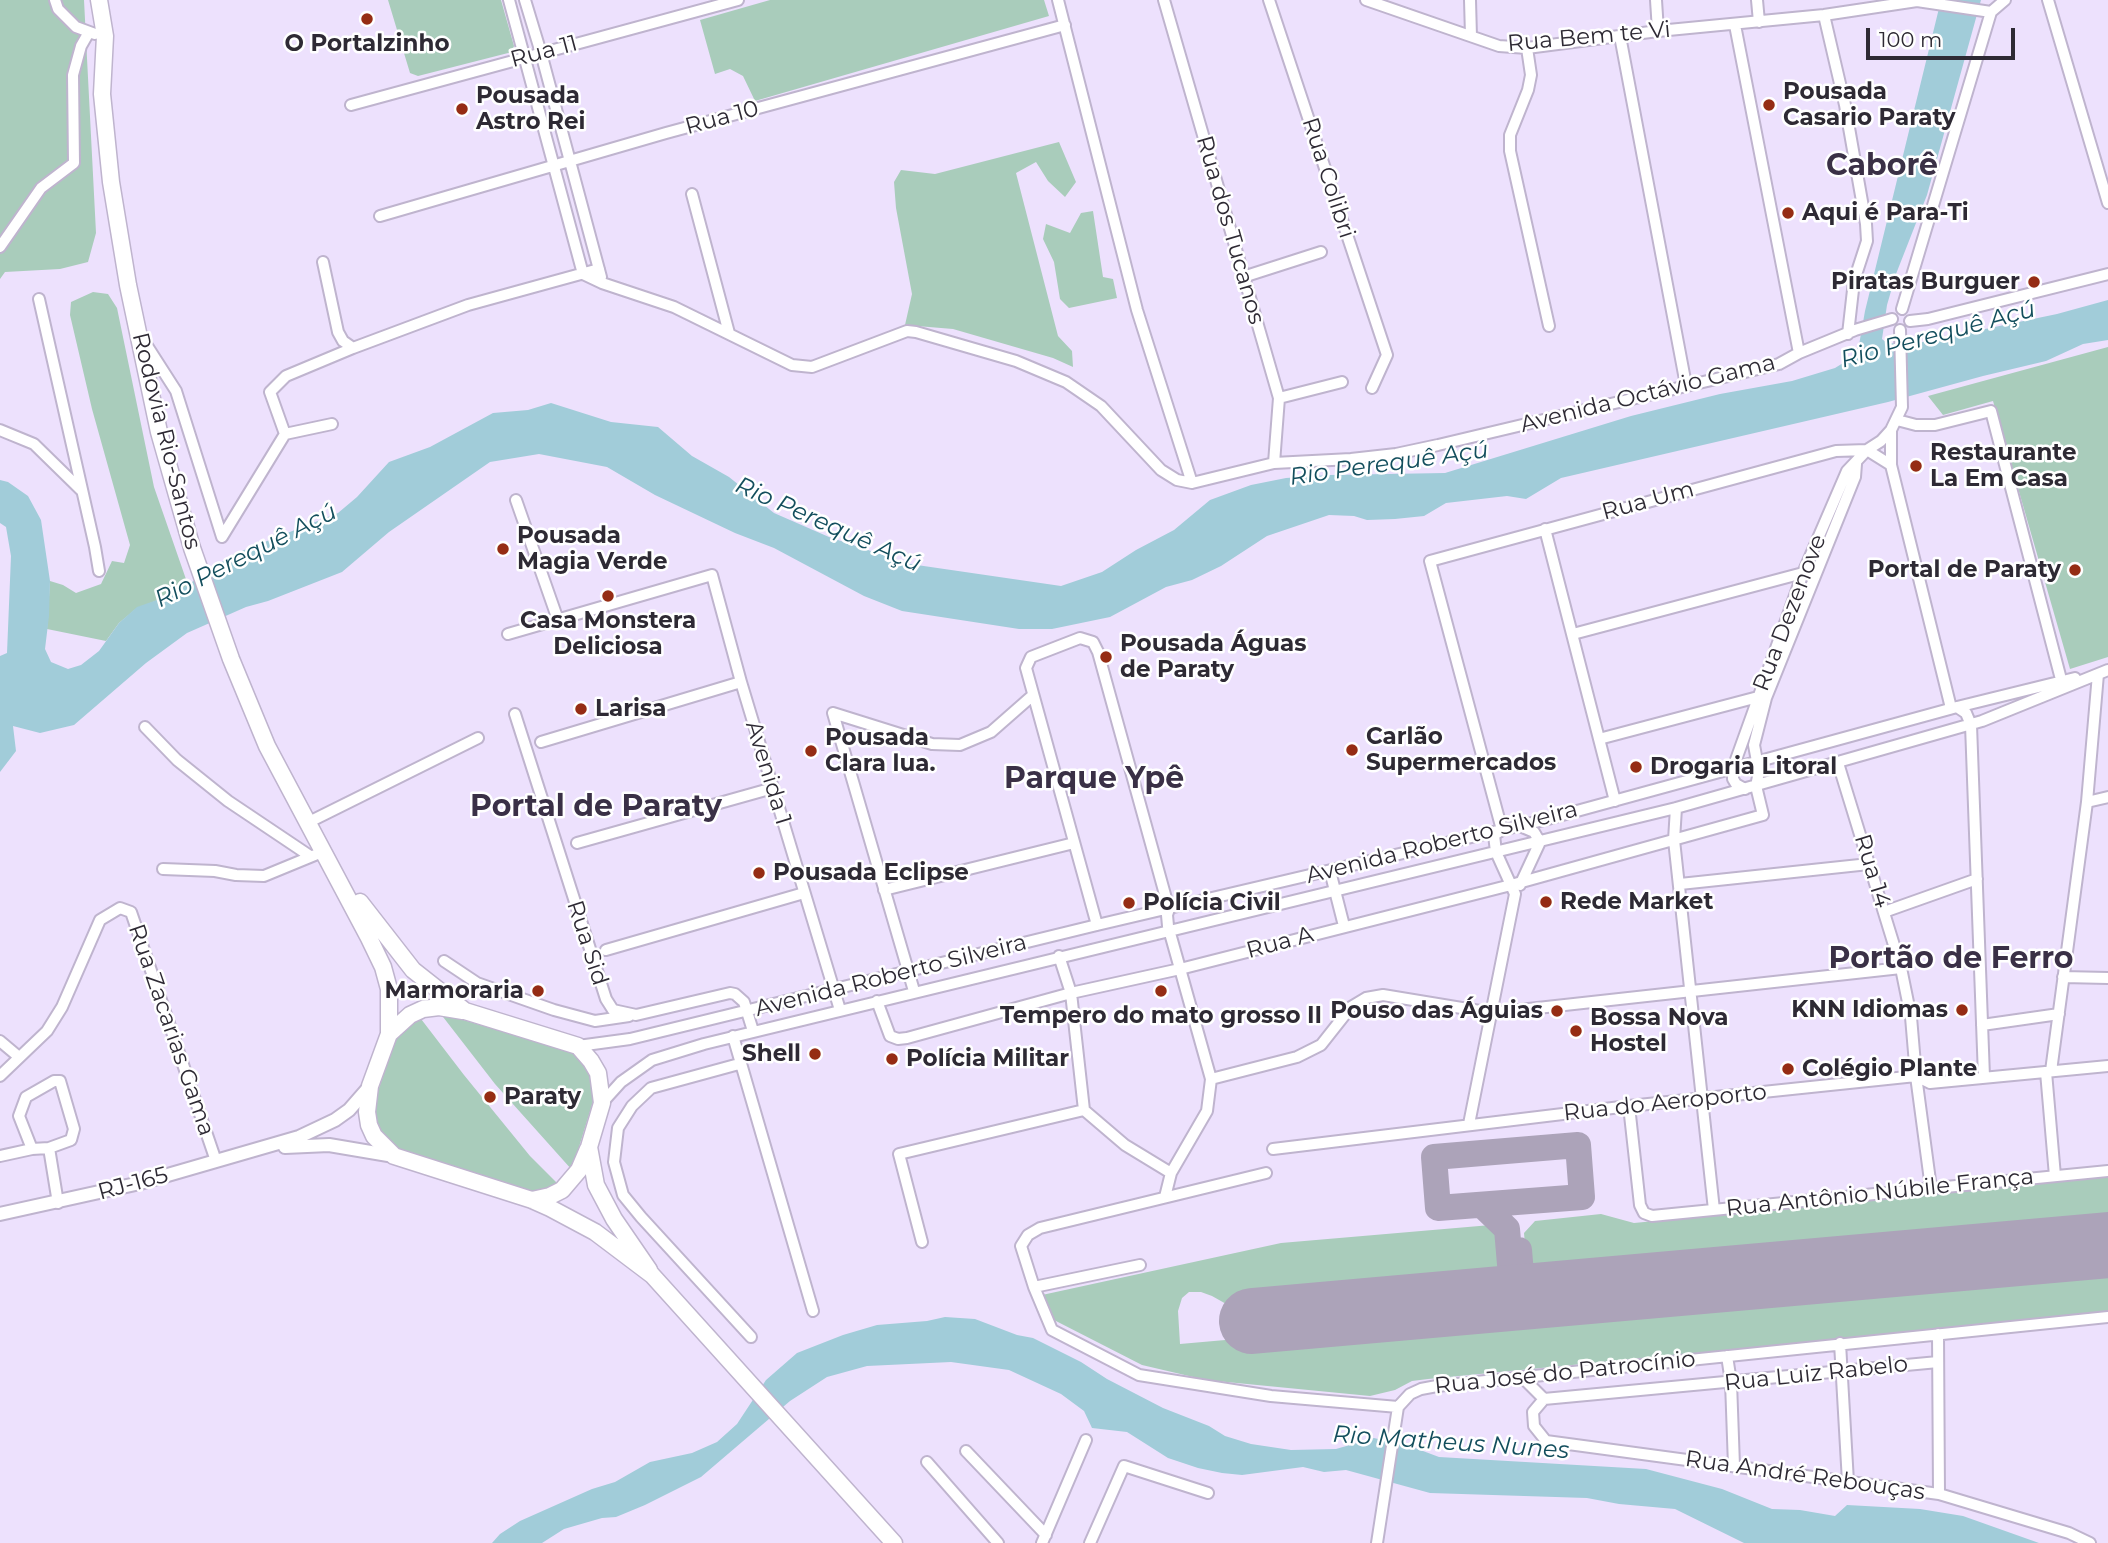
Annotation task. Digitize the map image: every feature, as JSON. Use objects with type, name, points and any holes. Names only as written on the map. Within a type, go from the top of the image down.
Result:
[{"type":"highway","name":"Rodovia Rio-Santos","points":[[99,0],[97,34],[111,182],[128,285],[159,432],[192,548],[231,659],[267,746],[321,856]]},
{"type":"highway","points":[[321,856],[413,970],[465,1011]]},
{"type":"highway","points":[[321,856],[383,967],[389,989],[389,1034],[370,1086],[367,1112],[374,1136],[394,1156],[532,1200],[594,1232],[652,1275]]},
{"type":"highway","points":[[389,1034],[410,1015],[423,1009],[439,1007],[465,1011],[578,1046],[592,1061],[598,1073],[602,1103],[589,1147],[579,1170],[562,1190],[532,1200]]},
{"type":"highway","points":[[589,1147],[591,1166],[601,1198],[652,1275],[894,1543]]},
{"type":"main road","name":"RJ-165","points":[[0,1214],[149,1181],[299,1137],[335,1120],[349,1110],[370,1086]]},
{"type":"main road","name":"RJ-165","points":[[264,1147],[329,1145],[394,1156]]},
{"type":"street","points":[[55,0],[58,9],[76,27],[97,34]]},
{"type":"street","points":[[509,0],[583,274],[674,307],[792,365],[812,367],[907,331],[1016,361],[1066,382],[1101,406],[1161,470],[1177,480],[1192,483],[1137,310],[1058,0]]},
{"type":"street","points":[[524,0],[571,161],[602,283]]},
{"type":"street","name":"Rua 11","points":[[351,105],[738,0]]},
{"type":"street","name":"Rua dos Tucanos","points":[[1164,0],[1279,398],[1274,463]]},
{"type":"street","name":"Rua Colibri","points":[[1269,0],[1387,355],[1372,388]]},
{"type":"street","name":"Rua Bem te Vi","points":[[1367,0],[1499,46],[1527,48],[1658,31],[1824,15],[1917,1],[1991,12]]},
{"type":"street","points":[[1470,0],[1471,36]]},
{"type":"street","points":[[1656,0],[1658,31]]},
{"type":"street","points":[[1757,0],[1759,22]]},
{"type":"street","points":[[1984,1077],[1970,725],[1966,713],[1954,708],[1891,464],[1894,425],[1902,407],[1900,333],[1890,319],[1902,309],[1991,12],[2005,0]]},
{"type":"street","points":[[2048,0],[2108,203]]},
{"type":"street","points":[[1824,15],[1866,224],[1867,242],[1854,281],[1852,332]]},
{"type":"street","points":[[1735,24],[1799,353]]},
{"type":"street","name":"Rua 10","points":[[380,216],[554,165],[1065,25]]},
{"type":"street","points":[[0,247],[41,188],[74,163],[73,75],[81,46],[97,34]]},
{"type":"street","points":[[1620,36],[1686,385]]},
{"type":"street","points":[[1527,48],[1531,75],[1528,90],[1510,135],[1510,151],[1549,326]]},
{"type":"street","points":[[692,194],[729,333]]},
{"type":"street","points":[[1243,277],[1321,251]]},
{"type":"street","points":[[323,262],[338,332],[343,341],[353,348]]},
{"type":"street","points":[[285,434],[270,392],[286,376],[468,305],[599,270]]},
{"type":"street","points":[[1910,321],[2034,294],[2108,274]]},
{"type":"street","points":[[39,299],[99,571]]},
{"type":"street","points":[[1900,333],[1909,326],[1910,321],[1908,311],[1902,309]]},
{"type":"street","name":"Avenida Octávio Gama","points":[[1192,483],[1274,463],[1396,454],[1779,364],[1799,353],[1890,319]]},
{"type":"street","points":[[138,333],[176,391],[222,537],[285,434],[332,424]]},
{"type":"street","points":[[1279,398],[1342,382]]},
{"type":"street","points":[[1894,425],[1935,425],[1991,411],[2063,684]]},
{"type":"street","name":"Rua Dezenove","points":[[1756,762],[1754,745],[1762,698],[1803,573],[1847,471],[1867,450],[1881,441],[1894,425]]},
{"type":"street","points":[[0,430],[34,444],[81,489]]},
{"type":"street","points":[[1867,450],[1891,464]]},
{"type":"street","name":"Rua Um","points":[[1502,830],[1430,561],[1836,451],[1867,450]]},
{"type":"street","name":"Rua Dezenove","points":[[1733,768],[1856,477],[1856,464]]},
{"type":"street","points":[[508,634],[558,620],[516,500]]},
{"type":"street","points":[[1545,528],[1615,801]]},
{"type":"street","points":[[1573,634],[1803,573],[1814,578]]},
{"type":"street","name":"Avenida 1","points":[[558,620],[712,575],[741,682],[840,1010]]},
{"type":"street","points":[[1097,925],[1026,668],[1031,657],[1080,638],[1093,642],[1098,652],[1169,909],[1166,921],[1212,1079],[1207,1111],[1171,1173],[1165,1197]]},
{"type":"street","points":[[2055,1176],[2049,1072],[2059,1014],[2103,672]]},
{"type":"street","name":"Avenida Roberto Silveira","points":[[578,1046],[630,1039],[1097,925],[1520,826],[1954,708],[2063,684],[2103,672]]},
{"type":"street","points":[[541,742],[741,682]]},
{"type":"street","name":"Avenida Roberto Silveira","points":[[602,1103],[621,1082],[652,1060],[733,1036],[1676,808],[1986,720],[2063,684]]},
{"type":"street","points":[[914,991],[833,713],[932,744],[960,744],[991,732],[1032,696]]},
{"type":"street","points":[[1600,738],[1762,698]]},
{"type":"street","points":[[1977,702],[1975,706],[1978,715],[1986,720]]},
{"type":"street","name":"Rua Sid","points":[[515,714],[606,999],[613,1010],[636,1015]]},
{"type":"street","points":[[145,727],[187,768],[228,801],[321,856]]},
{"type":"street","points":[[307,823],[478,738]]},
{"type":"street","points":[[1733,768],[1733,779],[1740,787],[1750,788],[1759,777],[1756,762]]},
{"type":"street","name":"Rua 14","points":[[1838,763],[1901,968],[1911,1017],[1931,1188]]},
{"type":"street","points":[[577,843],[773,788]]},
{"type":"street","name":"Rua A","points":[[877,1001],[890,1036],[898,1039],[1071,993],[1516,887],[1763,815],[1750,788]]},
{"type":"street","points":[[2087,802],[2108,797]]},
{"type":"street","points":[[1676,808],[1674,840],[1714,1210]]},
{"type":"street","points":[[1469,1125],[1516,887],[1540,842],[1534,832],[1520,826]]},
{"type":"street","points":[[1502,830],[1494,835],[1496,852],[1516,887]]},
{"type":"street","points":[[884,890],[1074,843]]},
{"type":"street","points":[[163,869],[264,876],[321,856]]},
{"type":"street","points":[[1680,884],[1870,864]]},
{"type":"street","points":[[1330,871],[1344,926]]},
{"type":"street","points":[[1884,912],[1977,878]]},
{"type":"street","points":[[606,950],[804,892]]},
{"type":"street","points":[[1189,904],[1199,909],[1201,914],[1198,925]]},
{"type":"street","name":"Rua Zacarias Gama","points":[[0,1076],[47,1031],[62,1007],[100,920],[120,908],[131,912],[216,1161]]},
{"type":"street","points":[[1059,956],[1071,993],[1084,1110],[1125,1145],[1171,1173]]},
{"type":"street","points":[[444,961],[477,983],[595,1021],[636,1015],[730,993],[741,998],[753,1031]]},
{"type":"street","points":[[1212,1079],[1297,1057],[1321,1045],[1351,1007],[1366,998],[1383,995],[1492,1013],[1901,968]]},
{"type":"street","points":[[2063,977],[2108,978]]},
{"type":"street","points":[[1982,1025],[2059,1014]]},
{"type":"street","points":[[733,1036],[813,1311]]},
{"type":"street","points":[[0,1041],[19,1057]]},
{"type":"street","points":[[739,1064],[651,1088],[632,1106],[618,1128],[614,1163],[623,1195],[751,1337]]},
{"type":"street","name":"Rua do Aeroporto","points":[[1273,1149],[1629,1106],[1916,1076],[1930,1083],[2108,1066]]},
{"type":"street","points":[[0,1156],[49,1148],[71,1140],[74,1129],[60,1081],[54,1081],[26,1097],[19,1116],[33,1149]]},
{"type":"street","name":"Rua Antônio Núbile França","points":[[1629,1106],[1640,1205],[1644,1213],[1652,1216],[2108,1171]]},
{"type":"street","points":[[922,1242],[899,1154],[1084,1110]]},
{"type":"street","points":[[49,1148],[58,1203]]},
{"type":"street","points":[[1266,1173],[1040,1228],[1028,1235],[1021,1246],[1052,1330],[1139,1375],[1271,1396],[1398,1407],[1377,1543]]},
{"type":"street","points":[[1034,1287],[1140,1265]]},
{"type":"street","name":"Rua José do Patrocínio","points":[[1398,1407],[1410,1394],[1421,1389],[2108,1317]]},
{"type":"street","points":[[1938,1334],[1939,1494]]},
{"type":"street","points":[[1840,1343],[1848,1482]]},
{"type":"street","points":[[1727,1356],[1731,1382],[1734,1466]]},
{"type":"street","name":"Rua Luiz Rabelo","points":[[1544,1399],[1938,1362]]},
{"type":"street","points":[[1522,1377],[1544,1399]]},
{"type":"street","name":"Rua André Rebouças","points":[[1544,1399],[1533,1412],[1534,1426],[1546,1441],[1939,1494],[2069,1533],[2090,1543]]},
{"type":"street","points":[[966,1451],[1044,1539],[1087,1440]]},
{"type":"street","points":[[927,1462],[998,1543]]},
{"type":"street","points":[[1090,1543],[1124,1466],[1208,1493]]},
{"type":"shaded area","points":[[0,0],[84,0],[96,233],[88,262],[60,269],[5,272],[0,279]]},
{"type":"shaded area","points":[[388,0],[501,0],[514,46],[512,52],[418,76],[410,73]]},
{"type":"shaded area","points":[[770,0],[1044,0],[1049,16],[755,101],[743,76],[730,69],[715,74],[700,20]]},
{"type":"shaded area","points":[[1059,142],[1076,182],[1065,197],[1048,181],[1036,162],[1016,173],[1058,336],[1072,351],[1073,367],[1053,358],[953,329],[905,325],[912,294],[896,208],[894,182],[901,170],[935,174]]},
{"type":"shaded area","points":[[1093,211],[1103,277],[1113,279],[1117,298],[1069,308],[1060,299],[1054,262],[1043,239],[1046,224],[1070,233],[1081,213]]},
{"type":"shaded area","points":[[93,292],[108,294],[117,308],[154,487],[188,585],[174,594],[137,608],[119,623],[106,641],[47,629],[50,581],[76,593],[101,584],[112,561],[124,563],[130,545],[92,409],[70,315],[71,302]]},
{"type":"shaded area","name":"Portal de Paraty","points":[[2108,347],[2108,657],[2070,669],[1993,401],[1943,415],[1928,396]]},
{"type":"shaded area","points":[[440,1013],[558,1048],[577,1055],[589,1067],[595,1095],[572,1170],[495,1084]]},
{"type":"shaded area","points":[[418,1015],[464,1075],[558,1187],[531,1192],[406,1152],[393,1147],[381,1137],[373,1112],[376,1097],[397,1034]]},
{"type":"shaded area","points":[[2108,1177],[2108,1229],[1538,1279],[1527,1269],[1524,1233],[1535,1221],[1601,1214],[1634,1223]]},
{"type":"shaded area","points":[[1491,1225],[1502,1234],[1505,1273],[1494,1283],[1228,1305],[1201,1292],[1189,1292],[1182,1298],[1178,1311],[1180,1344],[2108,1262],[2108,1313],[1428,1379],[1412,1381],[1395,1390],[1370,1396],[1206,1380],[1142,1365],[1054,1320],[1042,1295],[1281,1243]]},
{"type":"water","name":"Rio Perequê Açú","points":[[1941,0],[1981,0],[1927,195],[1896,274],[1887,305],[1882,339],[1887,343],[1913,344],[2057,314],[2108,300],[2108,340],[2083,344],[2046,361],[1888,402],[1561,478],[1526,499],[1507,496],[1446,503],[1424,516],[1395,519],[1367,520],[1354,516],[1329,515],[1267,536],[1221,566],[1192,580],[1166,587],[1110,617],[1052,629],[1019,629],[902,611],[864,596],[774,548],[735,533],[655,495],[607,467],[539,454],[490,462],[389,532],[342,572],[246,607],[187,633],[146,663],[74,725],[40,733],[13,726],[16,751],[0,772],[0,656],[7,653],[11,556],[6,527],[0,523],[0,480],[8,482],[28,496],[41,520],[50,581],[45,649],[51,662],[68,669],[81,665],[99,651],[119,623],[137,607],[174,594],[234,554],[338,513],[357,497],[389,462],[430,447],[493,413],[528,410],[551,403],[611,422],[658,427],[692,456],[729,477],[774,513],[829,537],[910,564],[1061,586],[1102,572],[1174,530],[1210,500],[1251,485],[1286,478],[1330,475],[1445,473],[1631,416],[1720,394],[1792,381],[1835,368],[1848,360],[1859,345]]},
{"type":"water","points":[[945,1317],[975,1319],[1017,1335],[1033,1338],[1163,1408],[1209,1426],[1225,1436],[1251,1444],[1291,1450],[1336,1449],[1374,1438],[1439,1457],[1646,1469],[1722,1489],[1772,1509],[1835,1516],[1847,1505],[1920,1509],[1963,1516],[2039,1543],[1744,1543],[1675,1509],[1587,1498],[1430,1493],[1346,1470],[1324,1472],[1303,1467],[1242,1475],[1222,1473],[1168,1458],[1127,1432],[1092,1428],[1084,1411],[1061,1394],[1009,1370],[951,1362],[867,1366],[827,1377],[790,1401],[701,1477],[645,1505],[616,1517],[602,1518],[564,1529],[542,1543],[492,1543],[500,1534],[520,1521],[592,1489],[615,1482],[650,1462],[692,1453],[717,1442],[737,1424],[766,1380],[797,1353],[877,1325]]},
{"type":"taxiway","points":[[1578,1145],[1582,1197],[1438,1208],[1434,1157],[1578,1145]]},
{"type":"taxiway","points":[[1482,1205],[1507,1229],[1511,1276],[1492,1300]]},
{"type":"taxiway","points":[[1519,1250],[1521,1274],[1537,1296]]},
{"type":"runway","points":[[1252,1321],[2108,1245]]},
{"type":"place","name":"O Portalzinho","points":[[367,19]]},
{"type":"place","name":"Pousada Casario Paraty","points":[[1769,105]]},
{"type":"place","name":"Pousada Astro Rei","points":[[462,109]]},
{"type":"place","name":"Aqui é Para-Ti","points":[[1788,213]]},
{"type":"place","name":"Piratas Burguer","points":[[2034,282]]},
{"type":"place","name":"Restaurante La Em Casa","points":[[1916,466]]},
{"type":"place","name":"Pousada Magia Verde","points":[[503,549]]},
{"type":"place","name":"Portal de Paraty","points":[[2075,570]]},
{"type":"place","name":"Casa Monstera Deliciosa","points":[[608,596]]},
{"type":"place","name":"Pousada Águas de Paraty","points":[[1106,657]]},
{"type":"place","name":"Larisa","points":[[581,709]]},
{"type":"place","name":"Carlão Supermercados","points":[[1352,750]]},
{"type":"place","name":"Pousada Clara lua.","points":[[811,751]]},
{"type":"place","name":"Drogaria Litoral","points":[[1636,767]]},
{"type":"place","name":"Pousada Eclipse","points":[[759,873]]},
{"type":"place","name":"Rede Market","points":[[1546,902]]},
{"type":"place","name":"Polícia Civil","points":[[1129,903]]},
{"type":"place","name":"Marmoraria","points":[[538,991]]},
{"type":"place","name":"Tempero do mato grosso II","points":[[1161,991]]},
{"type":"place","name":"KNN Idiomas","points":[[1962,1010]]},
{"type":"place","name":"Pouso das Águias","points":[[1557,1011]]},
{"type":"place","name":"Bossa Nova Hostel","points":[[1576,1031]]},
{"type":"place","name":"Shell","points":[[815,1054]]},
{"type":"place","name":"Polícia Militar","points":[[892,1059]]},
{"type":"place","name":"Colégio Plante","points":[[1788,1069]]},
{"type":"place","name":"Paraty","points":[[490,1097]]},
{"type":"district","name":"Caborê","points":[[1882,166]]},
{"type":"district","name":"Parque Ypê","points":[[1094,779]]},
{"type":"district","name":"Portal de Paraty","points":[[596,807]]},
{"type":"district","name":"Portão de Ferro","points":[[1951,959]]},
{"type":"water label","name":"Rio Matheus Nunes","points":[[1451,1443]]}]
